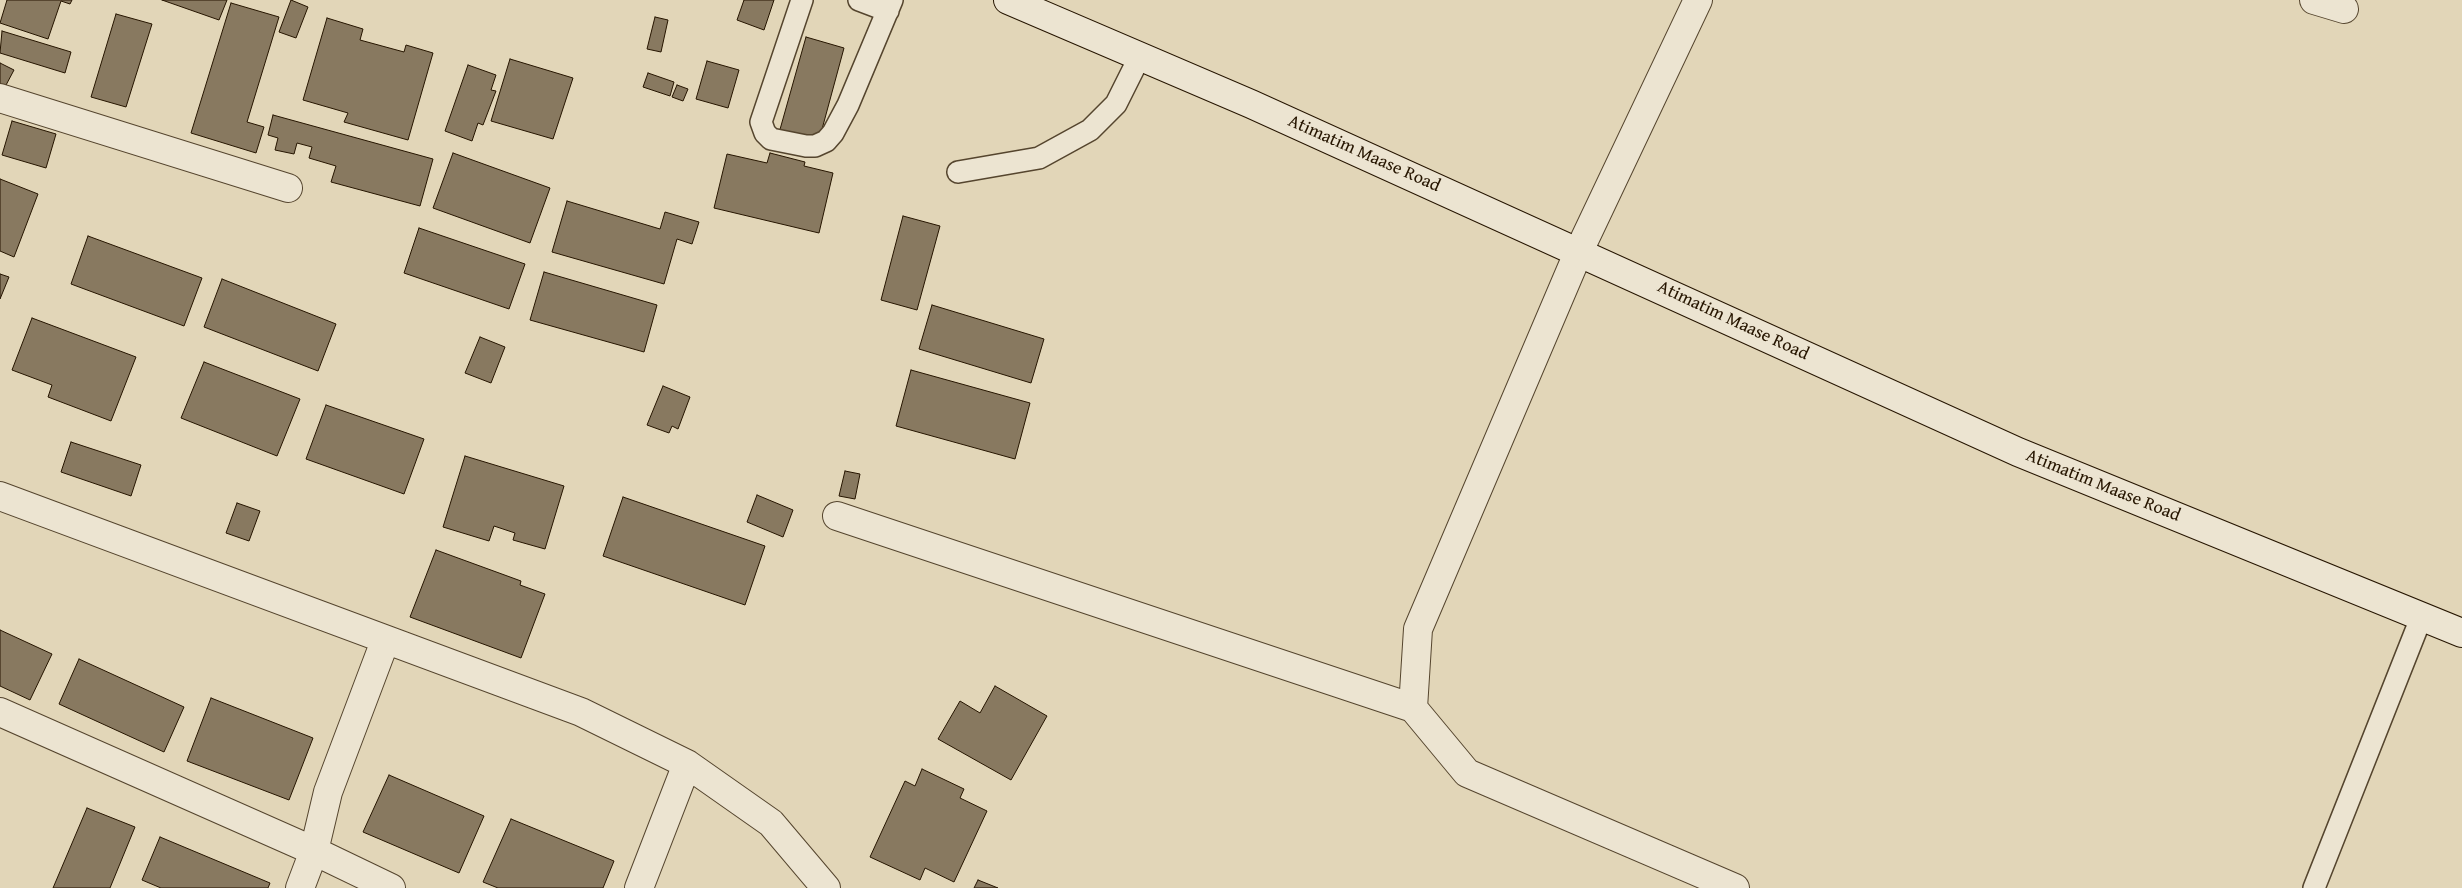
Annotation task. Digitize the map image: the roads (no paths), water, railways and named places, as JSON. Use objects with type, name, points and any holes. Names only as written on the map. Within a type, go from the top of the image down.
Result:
[{"type":"street","name":"Atimatim Maase Road","points":[[1008,0],[1140,56],[1579,251],[2018,452],[2420,618],[2462,633]]},
{"type":"street","points":[[1414,708],[1418,629],[1579,251],[1698,0]]},
{"type":"street","points":[[2314,0],[2344,9]]},
{"type":"street","points":[[0,98],[288,188]]},
{"type":"street","points":[[0,496],[385,641],[581,712],[687,764],[771,824],[826,888]]},
{"type":"street","points":[[837,516],[1414,708],[1467,773],[1735,888]]},
{"type":"street","points":[[300,888],[314,851],[328,792],[385,641]]},
{"type":"street","points":[[0,712],[314,851],[391,888]]},
{"type":"street","points":[[639,888],[687,764]]},
{"type":"lane","points":[[802,0],[760,122],[765,133],[771,139],[806,146],[815,146],[826,141],[833,133],[848,105],[890,6],[859,0]]},
{"type":"lane","points":[[958,172],[1039,158],[1090,130],[1116,104],[1140,56]]},
{"type":"lane","points":[[2314,888],[2420,618]]}]
